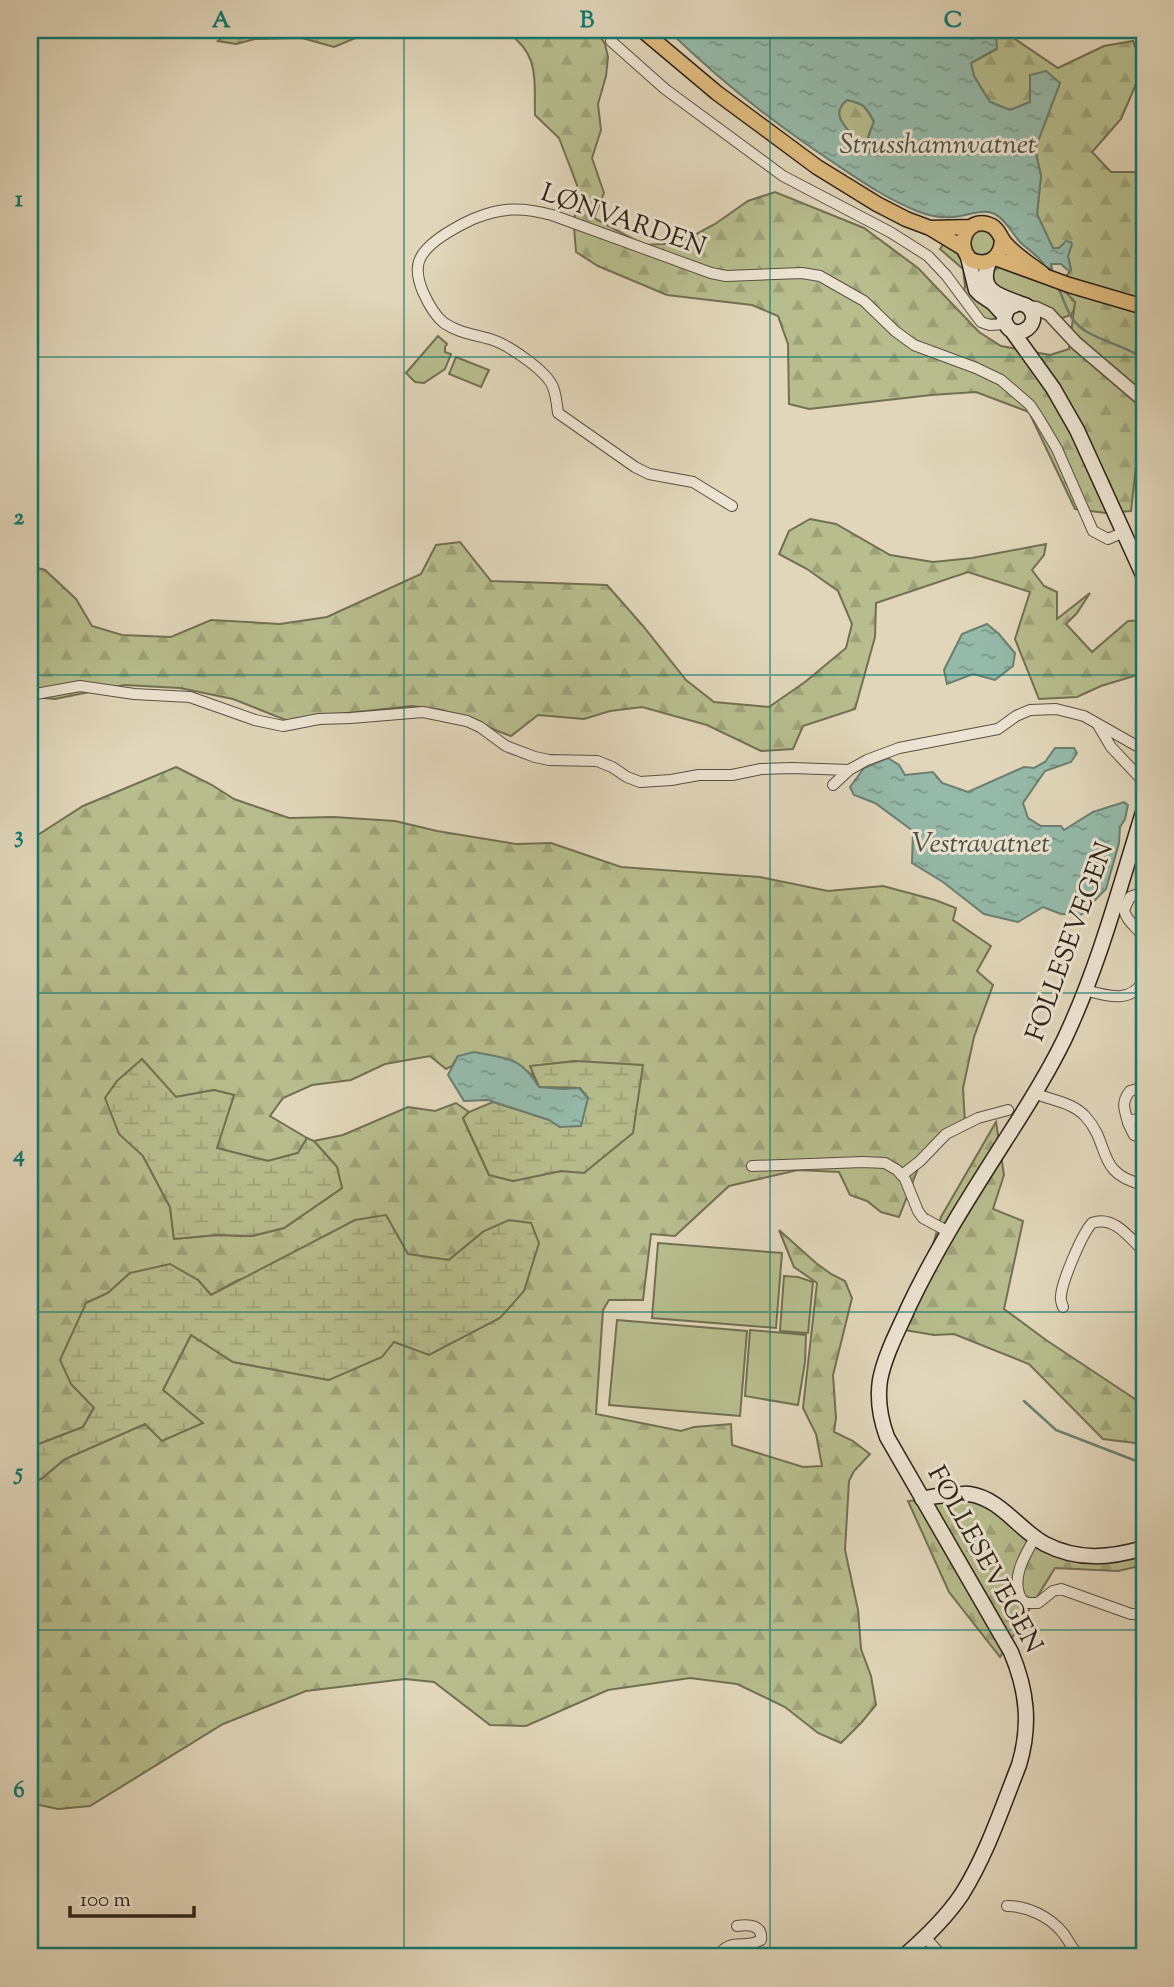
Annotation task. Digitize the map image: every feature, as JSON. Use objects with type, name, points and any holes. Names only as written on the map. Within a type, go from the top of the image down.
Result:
[{"type":"main road","points":[[642,30],[718,93],[817,167],[884,208],[930,228],[980,263],[992,260],[1144,307]]},
{"type":"main road","points":[[930,228],[971,227],[980,223],[992,226],[999,232],[1001,250],[984,276],[987,286],[1023,305],[1032,313],[1030,342],[1039,366]]},
{"type":"main road","points":[[971,227],[965,234],[965,252],[976,290],[996,305],[1059,398],[1086,447],[1144,577]]},
{"type":"main road","points":[[1002,240],[1043,274]]},
{"type":"main road","points":[[1007,323],[1011,305],[1023,305]]},
{"type":"main road","points":[[1007,323],[1020,332],[1031,324]]},
{"type":"main road","name":"FOLLESEVEGEN","points":[[903,1957],[925,1942],[961,1896],[978,1863],[1019,1765],[1024,1749],[1027,1718],[1024,1688],[1011,1652],[887,1437],[880,1413],[879,1389],[884,1364],[898,1330],[948,1232],[1035,1093],[1064,1040],[1086,990],[1144,809]]},
{"type":"main road","points":[[925,1506],[937,1495],[965,1494],[984,1498],[1035,1538],[1066,1552],[1090,1557],[1115,1555],[1144,1548]]},
{"type":"main road","name":"FOLLESEVEGEN","points":[[890,1957],[925,1942]]},
{"type":"street","points":[[611,41],[665,89],[783,176],[890,232],[928,256],[946,275],[981,322],[990,326],[1007,323]]},
{"type":"street","name":"LØNVARDEN","points":[[732,506],[693,482],[649,474],[635,467],[558,413],[552,386],[534,366],[503,344],[463,333],[441,321],[427,301],[418,272],[419,260],[425,250],[450,231],[481,216],[499,210],[526,209],[552,215],[711,273],[726,276],[803,273],[820,276],[864,301],[914,345],[983,371],[1001,380],[1018,394],[1030,405],[1057,449],[1096,534],[1108,539],[1124,532]]},
{"type":"street","points":[[1023,305],[1049,314],[1062,329],[1144,401]]},
{"type":"street","points":[[1031,324],[1041,322],[1062,329]]},
{"type":"street","points":[[30,695],[80,686],[134,694],[190,697],[256,720],[284,726],[319,719],[422,712],[467,721],[506,746],[534,757],[597,761],[640,782],[699,775],[732,775],[761,769],[849,770]]},
{"type":"street","points":[[833,785],[849,770],[867,760],[899,748],[998,729],[1030,710],[1071,711],[1144,750]]},
{"type":"street","points":[[1098,725],[1111,747],[1144,782]]},
{"type":"street","points":[[1144,892],[1130,897],[1124,910],[1126,919],[1144,939]]},
{"type":"street","points":[[1086,990],[1124,997],[1136,991],[1144,980]]},
{"type":"street","points":[[1144,1087],[1130,1091],[1123,1101],[1129,1129],[1138,1137],[1144,1134]]},
{"type":"street","points":[[1035,1093],[1069,1105],[1086,1117],[1115,1172],[1125,1179],[1144,1185]]},
{"type":"street","points":[[902,1175],[946,1134],[978,1118],[1007,1110]]},
{"type":"street","points":[[1128,1122],[1144,1122]]},
{"type":"street","points":[[751,1166],[863,1161],[886,1163],[907,1181],[923,1218],[948,1232]]},
{"type":"street","points":[[1063,1307],[1060,1297],[1070,1268],[1092,1223],[1104,1221],[1115,1225],[1144,1252]]},
{"type":"street","points":[[1035,1538],[1019,1570],[1017,1590],[1022,1600],[1038,1603],[1053,1591],[1061,1589],[1130,1614],[1144,1614]]},
{"type":"street","points":[[1007,1906],[1017,1906],[1047,1918],[1061,1931],[1080,1957]]},
{"type":"street","points":[[717,1957],[728,1946],[757,1943],[761,1940],[760,1931],[754,1926],[737,1926]]},
{"type":"street","points":[[925,1942],[943,1957]]},
{"type":"green space","points":[[230,30],[375,30],[334,47],[302,38],[255,39],[236,44],[218,41]]},
{"type":"green space","points":[[504,30],[596,30],[605,44],[608,57],[606,76],[598,104],[601,130],[592,158],[604,193],[594,218],[644,245],[680,243],[715,224],[748,201],[775,192],[864,228],[918,268],[979,332],[1001,346],[1050,355],[1069,349],[1075,302],[1059,285],[1071,270],[1069,250],[1053,248],[1050,245],[1037,214],[1041,176],[1035,149],[1060,83],[1030,75],[1030,102],[1010,110],[990,102],[974,76],[971,63],[997,49],[995,35],[971,39],[966,30],[1004,30],[1058,68],[1104,46],[1133,41],[1143,68],[1121,119],[1092,152],[1111,172],[1134,172],[1144,176],[1144,453],[1136,466],[1131,511],[1106,513],[1075,509],[1029,412],[976,392],[809,409],[789,404],[788,344],[778,316],[752,305],[667,295],[598,266],[576,252],[574,227],[577,185],[559,138],[535,115],[533,67],[529,57],[516,39]]},
{"type":"green space","points":[[847,100],[864,106],[874,122],[868,143],[870,151],[867,154],[840,118],[840,109]]},
{"type":"green space","points":[[982,231],[991,234],[994,243],[991,252],[982,255],[973,252],[970,243],[973,234]]},
{"type":"green space","points":[[944,243],[958,254],[998,316],[988,320],[978,313],[964,290],[963,269],[940,249]]},
{"type":"green space","points":[[999,267],[1025,273],[1072,295],[1072,300],[1078,302],[1071,315],[1062,318],[1001,290],[991,282],[992,272]]},
{"type":"green space","points":[[438,336],[447,344],[445,352],[451,354],[445,369],[424,383],[415,382],[406,373]]},
{"type":"green space","points":[[456,357],[489,370],[481,387],[449,374]]},
{"type":"green space","points":[[810,519],[836,524],[890,555],[933,562],[972,558],[1046,544],[1044,555],[1032,570],[1044,586],[1057,592],[1057,619],[1090,593],[1066,624],[1092,652],[1128,621],[1144,620],[1144,673],[1101,686],[1077,697],[1039,699],[1015,639],[1030,592],[968,572],[876,603],[875,637],[855,709],[803,726],[793,749],[761,751],[707,725],[642,707],[610,711],[584,719],[538,715],[511,736],[442,710],[412,706],[288,721],[233,699],[180,688],[124,685],[55,699],[30,695],[30,566],[45,570],[76,599],[92,626],[122,635],[171,637],[211,620],[280,624],[327,617],[421,574],[436,545],[460,542],[491,581],[607,585],[686,680],[714,702],[769,707],[846,648],[852,624],[838,591],[807,569],[779,554],[789,531]]},
{"type":"green space","points":[[176,767],[234,799],[289,818],[334,817],[395,821],[516,844],[551,843],[621,867],[760,877],[828,891],[883,886],[956,908],[953,920],[991,946],[977,971],[993,985],[974,1037],[963,1088],[965,1124],[945,1136],[919,1166],[899,1217],[881,1212],[867,1201],[850,1195],[839,1172],[798,1170],[729,1186],[675,1236],[651,1234],[643,1300],[609,1300],[603,1310],[596,1414],[681,1431],[694,1427],[731,1424],[732,1445],[803,1467],[822,1466],[816,1434],[803,1408],[817,1283],[794,1267],[779,1230],[816,1263],[845,1281],[852,1298],[833,1375],[836,1418],[834,1432],[853,1441],[870,1454],[854,1471],[849,1481],[845,1550],[858,1610],[861,1649],[871,1676],[876,1705],[841,1743],[818,1733],[785,1707],[737,1684],[690,1678],[608,1690],[526,1726],[490,1725],[434,1682],[405,1679],[306,1691],[223,1724],[90,1806],[58,1809],[30,1803],[30,1482],[41,1479],[65,1459],[145,1424],[202,1423],[163,1390],[191,1335],[233,1362],[328,1380],[484,1231],[449,1260],[408,1255],[238,1280],[211,1295],[198,1280],[130,1273],[108,1293],[86,1303],[71,1384],[94,1407],[83,1427],[30,1446],[30,840],[83,806]],"holes":[[[430,1056],[446,1069],[452,1066],[458,1056],[532,1074],[536,1081],[531,1066],[576,1061],[632,1133],[584,1172],[561,1171],[513,1181],[489,1175],[463,1119],[469,1112],[456,1103],[435,1111],[408,1107],[343,1135],[314,1141],[337,1167],[342,1188],[284,1228],[252,1236],[216,1235],[174,1239],[170,1207],[143,1156],[176,1097],[214,1090],[234,1095],[216,1148],[268,1161],[298,1153],[307,1138],[270,1116],[283,1098],[312,1085],[351,1080],[385,1064]]]},
{"type":"green space","points":[[142,1059],[176,1097],[214,1090],[234,1095],[217,1148],[268,1161],[298,1153],[307,1138],[314,1141],[337,1167],[342,1188],[284,1228],[252,1236],[216,1235],[174,1239],[170,1207],[143,1156],[119,1134],[105,1098],[117,1081]]},
{"type":"green space","points":[[576,1061],[643,1065],[633,1133],[584,1173],[561,1171],[513,1181],[489,1175],[463,1118],[469,1112],[493,1102],[550,1120],[560,1127],[588,1098],[580,1088],[539,1087],[530,1066]]},
{"type":"green space","points":[[996,1122],[1004,1175],[993,1209],[1023,1221],[1004,1309],[1138,1401],[1144,1444],[1103,1439],[1029,1364],[954,1334],[934,1335],[893,1328],[917,1300],[941,1217]]},
{"type":"green space","points":[[386,1215],[408,1254],[449,1260],[484,1231],[509,1220],[531,1223],[539,1243],[524,1291],[500,1318],[429,1355],[394,1342],[382,1357],[329,1380],[233,1362],[191,1335],[163,1390],[203,1423],[162,1441],[145,1424],[65,1459],[41,1479],[30,1482],[30,1446],[83,1427],[94,1408],[71,1384],[60,1360],[86,1303],[108,1293],[130,1273],[170,1264],[198,1280],[211,1295],[355,1220]]},
{"type":"green space","points":[[658,1243],[782,1253],[776,1328],[652,1318]]},
{"type":"green space","points":[[784,1276],[813,1282],[808,1333],[780,1331]]},
{"type":"green space","points":[[617,1320],[747,1331],[740,1416],[609,1405]]},
{"type":"green space","points":[[750,1330],[806,1335],[798,1405],[745,1396]]},
{"type":"green space","points":[[979,1494],[1056,1550],[1111,1553],[1144,1543],[1144,1565],[1118,1571],[1055,1568],[1000,1657],[949,1592],[908,1501]]},
{"type":"water","name":"Strusshamnvatnet","points":[[668,30],[966,30],[971,39],[996,35],[997,48],[971,63],[974,76],[990,102],[1010,110],[1030,102],[1030,75],[1046,71],[1060,83],[1035,149],[1041,176],[1037,214],[1053,248],[1059,248],[1066,241],[1071,242],[1068,256],[1071,270],[1061,264],[1051,264],[1052,269],[1046,268],[995,214],[985,212],[953,217],[935,216],[917,211],[885,195],[769,117]],"holes":[[[847,100],[864,106],[874,121],[867,141],[870,151],[867,154],[840,118],[840,109]]]},
{"type":"water","points":[[987,624],[1015,653],[1013,666],[995,680],[973,674],[947,684],[944,670],[962,634]]},
{"type":"water","name":"Vestravatnet","points":[[1055,748],[1074,748],[1077,753],[1071,762],[1045,771],[1023,803],[1028,818],[1041,826],[1061,826],[1064,830],[1093,812],[1124,802],[1128,805],[1120,827],[1119,843],[1106,889],[1089,910],[1080,915],[1061,914],[1043,907],[1018,922],[984,914],[943,882],[912,863],[913,831],[875,803],[854,795],[850,787],[864,768],[888,758],[899,765],[905,775],[933,772],[942,783],[968,792],[1024,767],[1034,768],[1045,762]]},
{"type":"water","points":[[474,1052],[512,1060],[525,1069],[539,1087],[579,1088],[588,1098],[581,1126],[560,1127],[549,1120],[488,1100],[464,1101],[448,1075],[458,1056]]},
{"type":"waterway","points":[[1058,288],[1078,325],[1144,359]]},
{"type":"waterway","points":[[1024,1401],[1056,1430],[1144,1464]]}]
